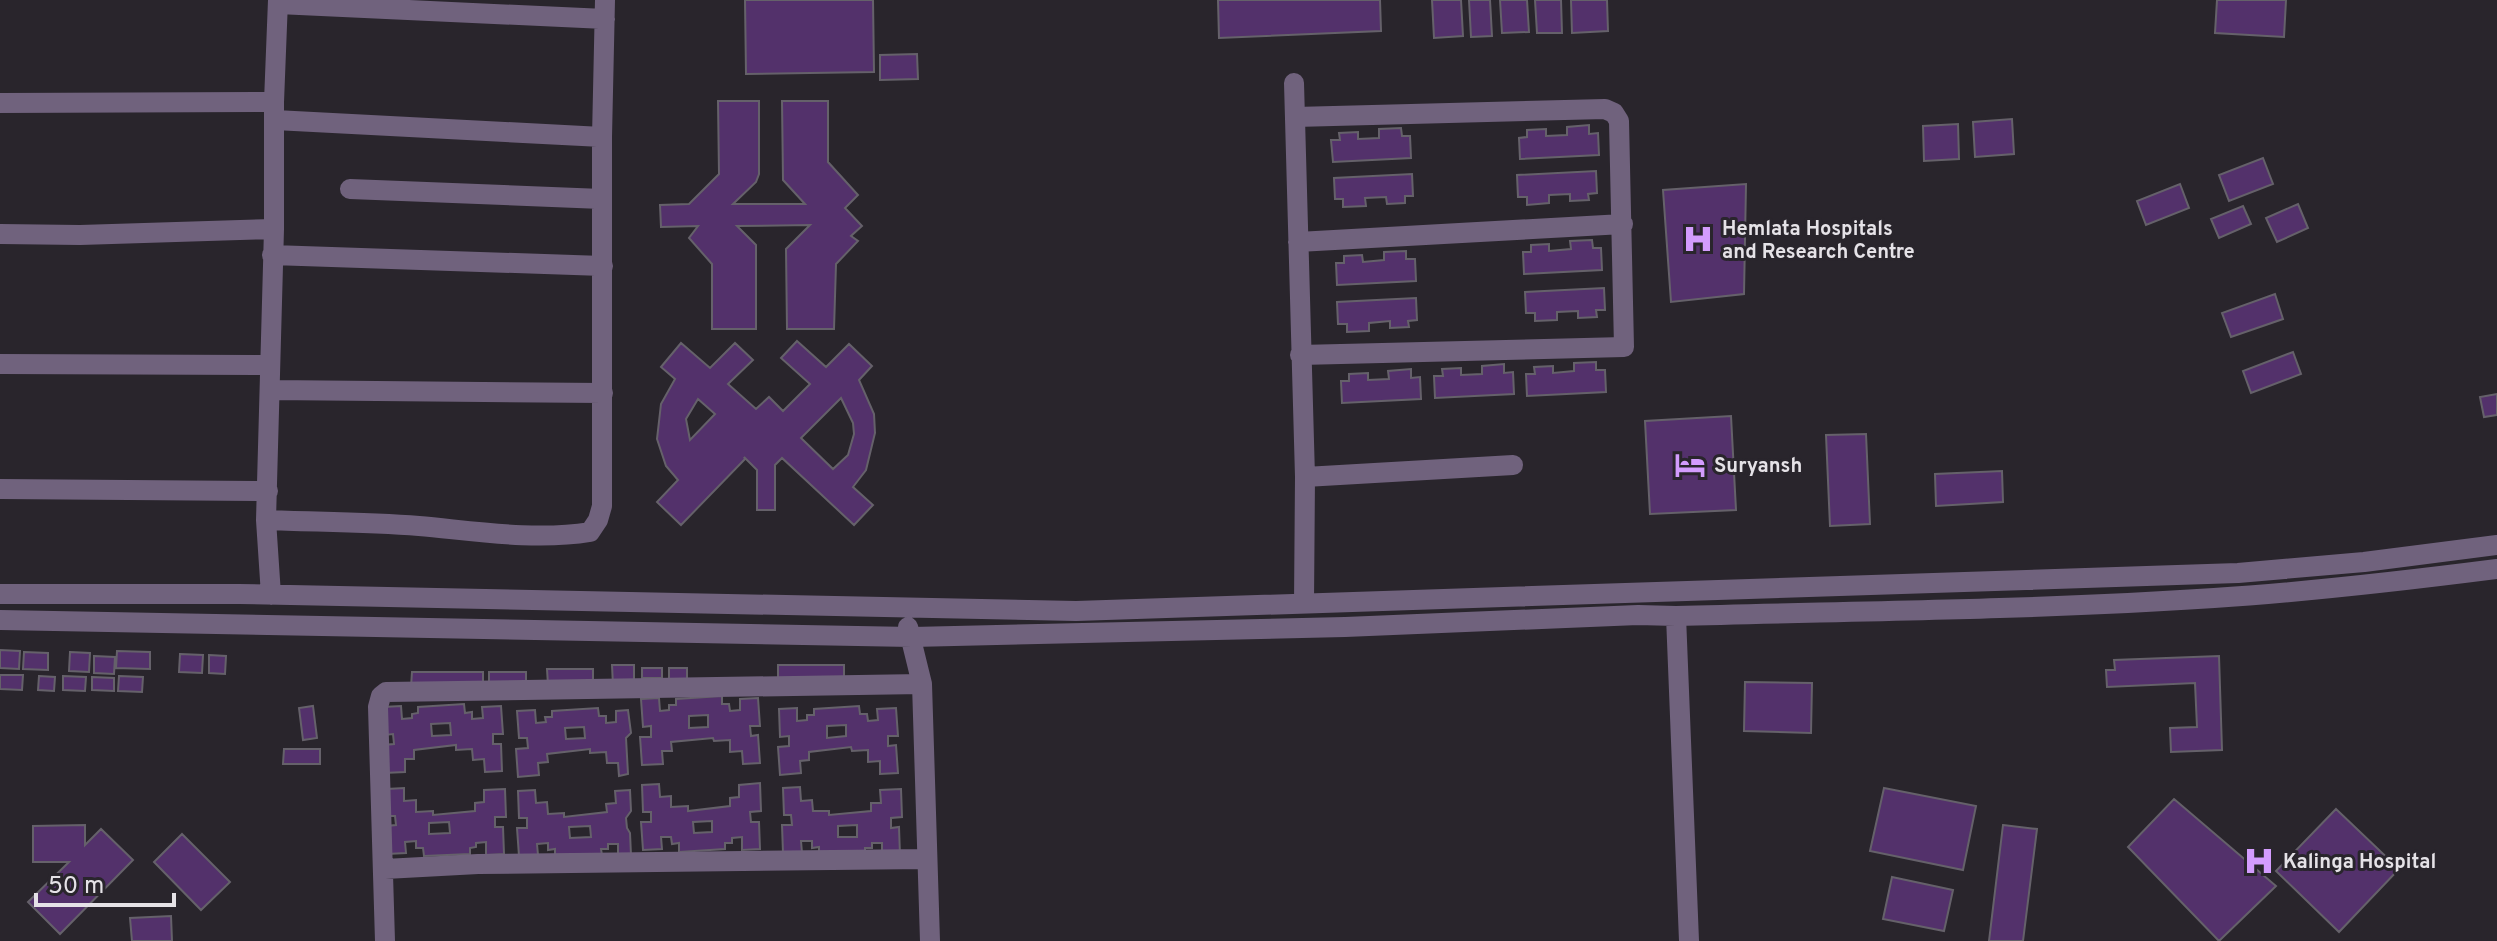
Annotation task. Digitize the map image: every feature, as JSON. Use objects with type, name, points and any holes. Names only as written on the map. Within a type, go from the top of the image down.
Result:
[{"type":"street","points":[[266,520],[507,533],[590,532],[598,520],[602,506],[605,10],[278,2],[266,520],[271,595]]},
{"type":"street","points":[[1294,83],[1305,477],[1304,603]]},
{"type":"street","points":[[0,103],[274,111],[602,137]]},
{"type":"street","points":[[1295,117],[1605,109],[1614,113],[1619,121],[1623,224],[1624,347],[1300,355]]},
{"type":"street","points":[[350,189],[602,199]]},
{"type":"street","points":[[1298,242],[1623,224]]},
{"type":"street","points":[[0,234],[80,235],[274,229]]},
{"type":"street","points":[[272,255],[603,266]]},
{"type":"street","points":[[0,364],[270,365]]},
{"type":"street","points":[[271,390],[603,393]]},
{"type":"street","points":[[1305,477],[1513,465]]},
{"type":"street","points":[[0,489],[268,491]]},
{"type":"street","points":[[0,594],[271,595],[1076,611],[2238,573],[2364,562],[2497,545]]},
{"type":"street","points":[[0,620],[912,637],[2085,605],[2216,598],[2497,569]]},
{"type":"street","points":[[902,608],[922,684],[930,941]]},
{"type":"street","points":[[1676,616],[1689,941]]},
{"type":"street","points":[[385,941],[378,707],[381,696],[386,692],[922,684]]},
{"type":"street","points":[[385,869],[478,864],[926,859]]},
{"type":"building","points":[[745,0],[873,0],[874,72],[746,74]]},
{"type":"building","points":[[1218,0],[1380,0],[1381,31],[1219,38]]},
{"type":"building","points":[[1432,0],[1461,0],[1463,36],[1434,38]]},
{"type":"building","points":[[1469,0],[1490,0],[1492,36],[1471,37]]},
{"type":"building","points":[[1500,0],[1527,0],[1529,32],[1502,33]]},
{"type":"building","points":[[1535,0],[1561,0],[1562,33],[1537,33]]},
{"type":"building","points":[[1571,0],[1607,0],[1608,31],[1572,33]]},
{"type":"building","points":[[2217,0],[2286,0],[2284,37],[2215,33]]},
{"type":"building","points":[[917,54],[918,79],[880,80],[880,55]]},
{"type":"building","points":[[718,101],[759,101],[759,174],[756,182],[733,204],[805,204],[783,180],[782,101],[828,101],[828,162],[858,195],[845,208],[862,226],[851,236],[858,241],[836,264],[834,329],[787,329],[786,249],[810,225],[737,226],[756,245],[756,329],[712,329],[712,264],[689,238],[698,226],[661,227],[660,205],[689,204],[719,174]]},
{"type":"building","points":[[2012,119],[2014,154],[1975,157],[1973,122]]},
{"type":"building","points":[[1958,124],[1959,159],[1924,161],[1923,126]]},
{"type":"building","points":[[1589,125],[1589,134],[1598,133],[1599,155],[1520,159],[1519,138],[1527,137],[1527,130],[1546,129],[1546,136],[1567,135],[1567,127]]},
{"type":"building","points":[[1401,128],[1402,136],[1410,136],[1411,158],[1333,162],[1331,140],[1340,140],[1339,133],[1358,132],[1358,139],[1379,138],[1379,129]]},
{"type":"building","points":[[2263,158],[2273,184],[2229,201],[2219,175]]},
{"type":"building","points":[[1596,171],[1597,193],[1588,194],[1589,200],[1570,201],[1570,194],[1549,195],[1549,203],[1527,205],[1527,197],[1518,197],[1517,175]]},
{"type":"building","points":[[1412,174],[1413,196],[1405,196],[1405,203],[1387,204],[1386,197],[1365,198],[1366,206],[1343,207],[1343,199],[1335,199],[1334,178]]},
{"type":"building","points":[[1746,184],[1744,294],[1671,302],[1663,190]]},
{"type":"building","points":[[2180,184],[2189,208],[2146,225],[2137,201]]},
{"type":"building","points":[[2298,204],[2308,228],[2277,242],[2266,218]]},
{"type":"building","points":[[2243,206],[2251,224],[2219,238],[2211,219]]},
{"type":"building","points":[[1592,240],[1593,248],[1601,248],[1602,270],[1524,274],[1523,252],[1531,252],[1531,245],[1549,244],[1549,251],[1571,249],[1570,241]]},
{"type":"building","points":[[1406,251],[1406,259],[1415,259],[1416,281],[1337,285],[1336,263],[1344,263],[1344,256],[1362,255],[1363,262],[1384,260],[1384,252]]},
{"type":"building","points":[[1604,288],[1605,310],[1596,310],[1597,317],[1578,318],[1578,311],[1557,312],[1557,320],[1535,321],[1535,313],[1526,313],[1525,292]]},
{"type":"building","points":[[2275,294],[2283,319],[2231,337],[2222,313]]},
{"type":"building","points":[[1416,298],[1417,320],[1408,321],[1409,327],[1390,328],[1390,321],[1369,323],[1369,331],[1347,332],[1347,324],[1338,324],[1337,302]]},
{"type":"building","points":[[797,341],[826,367],[849,344],[872,366],[859,380],[874,414],[875,433],[866,470],[853,487],[873,505],[854,525],[782,458],[775,465],[775,510],[757,510],[757,470],[744,457],[681,525],[657,502],[678,480],[666,466],[657,439],[661,404],[675,379],[661,367],[681,343],[710,368],[735,343],[753,360],[728,384],[756,409],[769,397],[783,411],[810,384],[781,358]],"holes":[[[841,398],[853,423],[854,434],[848,455],[833,469],[801,438]],[[698,399],[715,414],[690,440],[686,419]]]},
{"type":"building","points":[[2293,352],[2301,374],[2251,393],[2243,371]]},
{"type":"building","points":[[1596,362],[1596,370],[1605,370],[1606,392],[1527,396],[1526,374],[1535,374],[1534,367],[1553,366],[1553,373],[1574,371],[1574,363]]},
{"type":"building","points":[[1504,364],[1504,373],[1513,372],[1514,394],[1435,398],[1434,376],[1443,376],[1442,369],[1461,368],[1461,375],[1482,374],[1482,366]]},
{"type":"building","points":[[1411,369],[1411,378],[1420,377],[1421,399],[1342,403],[1341,381],[1349,381],[1349,374],[1368,373],[1368,380],[1389,379],[1388,371]]},
{"type":"building","points":[[2497,394],[2497,415],[2484,417],[2480,397]]},
{"type":"building","name":"Suryansh","points":[[1731,416],[1736,510],[1650,514],[1645,421]]},
{"type":"building","points":[[1866,434],[1870,524],[1830,526],[1826,435]]},
{"type":"building","points":[[2002,471],[2003,502],[1936,506],[1935,474]]},
{"type":"building","points":[[0,650],[20,651],[19,669],[0,668]]},
{"type":"building","points":[[117,651],[150,652],[150,669],[116,668]]},
{"type":"building","points":[[24,652],[48,653],[48,670],[23,669]]},
{"type":"building","points":[[70,652],[90,653],[89,672],[69,671]]},
{"type":"building","points":[[180,654],[203,655],[202,673],[179,672]]},
{"type":"building","points":[[209,655],[226,656],[225,674],[209,673]]},
{"type":"building","points":[[94,656],[115,657],[114,674],[94,673]]},
{"type":"building","points":[[2219,656],[2222,750],[2171,752],[2170,728],[2197,727],[2195,683],[2107,687],[2106,670],[2115,670],[2114,660]]},
{"type":"building","points":[[612,665],[634,665],[634,685],[613,686]]},
{"type":"building","points":[[778,665],[844,665],[844,677],[778,678]]},
{"type":"building","points":[[642,668],[662,668],[662,678],[642,678]]},
{"type":"building","points":[[669,668],[687,668],[687,684],[669,684]]},
{"type":"building","points":[[547,669],[593,669],[593,684],[548,685]]},
{"type":"building","points":[[412,672],[483,672],[483,687],[411,687]]},
{"type":"building","points":[[489,672],[526,672],[526,687],[489,687]]},
{"type":"building","points":[[0,675],[23,675],[22,690],[0,689]]},
{"type":"building","points":[[39,676],[55,677],[54,691],[38,690]]},
{"type":"building","points":[[63,676],[86,677],[85,691],[63,690]]},
{"type":"building","points":[[119,676],[143,677],[142,692],[118,691]]},
{"type":"building","points":[[92,677],[114,678],[114,691],[92,690]]},
{"type":"building","points":[[1745,682],[1812,683],[1811,733],[1744,731]]},
{"type":"building","points":[[722,696],[722,704],[729,704],[730,711],[740,710],[740,699],[758,698],[760,726],[750,726],[751,736],[758,735],[760,763],[743,764],[742,751],[730,752],[730,740],[714,741],[713,738],[671,742],[672,751],[662,751],[663,764],[642,765],[640,737],[651,737],[651,726],[643,727],[641,699],[659,698],[660,711],[669,710],[669,705],[676,705],[676,699]],"holes":[[[708,715],[708,727],[689,728],[689,716]]]},
{"type":"building","points":[[464,704],[465,713],[472,712],[472,719],[483,718],[482,707],[501,706],[503,734],[493,734],[493,744],[501,744],[502,771],[485,772],[484,759],[473,760],[472,749],[456,750],[456,745],[414,750],[414,759],[405,759],[405,772],[384,773],[383,745],[394,744],[393,734],[385,735],[383,707],[401,706],[402,719],[412,718],[412,714],[418,713],[418,707]],"holes":[[[450,723],[451,735],[432,736],[431,724]]]},
{"type":"building","points":[[313,706],[317,738],[303,740],[299,708]]},
{"type":"building","points":[[859,706],[860,714],[867,714],[868,721],[878,720],[877,709],[896,708],[898,736],[888,736],[888,746],[896,745],[898,773],[880,774],[880,761],[868,762],[868,750],[852,751],[851,747],[809,752],[809,760],[800,761],[801,773],[780,775],[778,747],[789,746],[789,736],[780,737],[779,709],[797,708],[797,721],[807,720],[807,715],[814,715],[814,709]],"holes":[[[846,725],[846,736],[827,738],[827,726]]]},
{"type":"building","points":[[598,708],[599,716],[606,716],[606,723],[616,722],[616,711],[628,710],[631,733],[626,738],[628,774],[619,776],[618,763],[607,763],[606,752],[590,753],[590,749],[547,754],[548,762],[538,763],[539,775],[518,777],[516,749],[528,748],[527,738],[519,738],[517,711],[535,710],[536,723],[546,722],[545,717],[552,717],[552,711]],"holes":[[[584,727],[585,738],[566,739],[565,728]]]},
{"type":"building","points":[[284,749],[320,749],[320,764],[283,764]]},
{"type":"building","points":[[760,783],[761,811],[750,812],[751,822],[759,822],[760,849],[742,850],[742,837],[732,838],[732,843],[725,843],[725,849],[679,852],[679,843],[672,844],[671,837],[661,837],[662,849],[643,850],[641,822],[651,822],[651,812],[643,812],[642,785],[659,784],[660,797],[671,796],[671,807],[688,806],[688,811],[730,806],[730,798],[739,797],[739,785]],"holes":[[[712,821],[712,832],[694,833],[693,822]]]},
{"type":"building","points":[[800,787],[801,801],[812,800],[813,811],[829,811],[829,815],[871,811],[871,803],[881,803],[880,790],[901,789],[902,817],[891,818],[891,828],[899,827],[900,855],[882,856],[882,843],[872,843],[872,848],[865,848],[865,854],[819,856],[819,847],[812,848],[812,841],[801,841],[802,853],[783,853],[782,825],[792,825],[791,815],[784,815],[783,788]],"holes":[[[857,825],[857,837],[838,837],[838,826]]]},
{"type":"building","points":[[404,788],[404,801],[416,800],[416,812],[433,811],[433,815],[475,811],[475,803],[484,802],[484,790],[505,789],[506,817],[495,817],[495,827],[503,827],[504,854],[486,855],[486,842],[476,843],[476,847],[470,848],[470,854],[424,856],[423,848],[416,848],[416,841],[405,842],[406,853],[387,854],[386,826],[396,825],[395,816],[388,816],[387,789]],"holes":[[[449,822],[450,833],[429,834],[429,823]]]},
{"type":"building","points":[[1884,788],[1976,806],[1963,870],[1870,851]]},
{"type":"building","points":[[535,790],[536,803],[547,802],[548,814],[564,813],[564,817],[607,812],[606,804],[616,803],[615,791],[630,790],[631,811],[626,818],[631,855],[618,856],[618,844],[608,844],[608,849],[601,849],[602,855],[555,858],[555,849],[548,850],[548,843],[537,844],[538,855],[519,856],[517,828],[527,828],[527,818],[519,818],[518,791]],"holes":[[[590,826],[591,837],[570,838],[569,827]]]},
{"type":"building","points":[[2174,799],[2276,886],[2219,941],[2128,847]]},
{"type":"building","points":[[2336,809],[2399,869],[2339,932],[2276,871]]},
{"type":"building","points":[[85,825],[85,845],[101,829],[133,860],[60,934],[28,902],[69,862],[33,862],[33,826]]},
{"type":"building","points":[[2003,825],[2037,829],[2023,941],[1989,941]]},
{"type":"building","points":[[182,834],[230,882],[201,910],[154,862]]},
{"type":"building","points":[[1892,877],[1953,890],[1944,931],[1883,919]]},
{"type":"building","points":[[171,916],[172,941],[132,941],[130,918]]},
{"type":"place","name":"Hemlata Hospitals and Research Centre","points":[[1698,239]]},
{"type":"place","name":"Suryansh","points":[[1690,465]]},
{"type":"place","name":"Kalinga Hospital","points":[[2259,861]]}]
